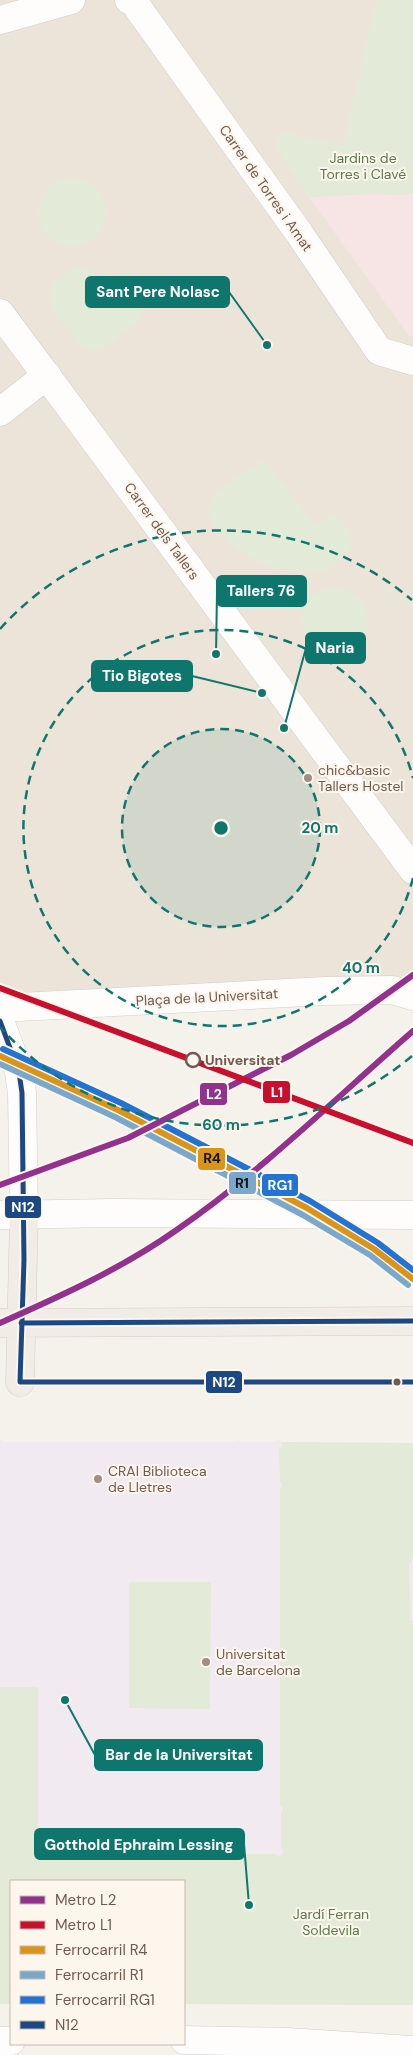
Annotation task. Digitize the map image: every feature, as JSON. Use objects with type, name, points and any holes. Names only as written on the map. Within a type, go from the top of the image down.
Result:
[{"type":"main road","points":[[12,1214],[11,1323],[20,1382]]},
{"type":"main road","points":[[11,1323],[413,1321]]},
{"type":"street","points":[[0,20],[71,0]]},
{"type":"street","name":"Carrer de Torres i Amat","points":[[129,0],[133,1],[293,225],[379,351],[413,361]]},
{"type":"street","name":"Carrer dels Tallers","points":[[0,313],[413,870]]},
{"type":"street","points":[[0,412],[47,375]]},
{"type":"street","name":"Plaça de la Universitat","points":[[0,1008],[326,991],[402,993]]},
{"type":"street","points":[[0,1021],[19,1072],[22,1093],[12,1214],[413,1215]]},
{"type":"street","points":[[185,2040],[287,2042],[413,2050]]},
{"type":"shaded area","points":[[0,0],[413,0],[413,985],[0,1008]]},
{"type":"shaded area","points":[[413,193],[413,337],[409,336],[309,197],[372,194],[404,195]]},
{"type":"shaded area","name":"Universitat de Barcelona","points":[[0,1439],[4,1442],[232,1442],[238,1440],[241,1442],[273,1442],[279,1439],[282,1442],[413,1443],[413,2005],[185,2004],[185,1880],[10,1880],[10,2004],[0,2004]]},
{"type":"green space","name":"Jardins de Torres i Clavé","points":[[377,0],[413,0],[413,193],[404,195],[372,194],[309,197],[276,147],[281,132],[343,146]]},
{"type":"green space","points":[[65,178],[79,178],[91,183],[101,193],[106,205],[106,219],[101,231],[91,241],[79,246],[65,246],[53,241],[43,231],[38,219],[38,205],[43,193],[53,183]]},
{"type":"green space","points":[[79,268],[87,270],[100,280],[110,273],[128,299],[136,292],[140,299],[142,310],[138,321],[104,348],[90,350],[85,348],[76,340],[52,308],[50,295],[56,282],[66,273]]},
{"type":"green space","points":[[264,460],[316,526],[334,513],[352,534],[352,544],[336,564],[314,572],[290,572],[268,566],[250,557],[228,541],[212,522],[209,512],[213,497],[226,485]]},
{"type":"green space","points":[[335,588],[348,591],[358,598],[365,608],[368,621],[365,634],[358,644],[348,651],[335,654],[322,651],[312,644],[305,634],[302,621],[305,608],[312,598],[322,591]]},
{"type":"green space","name":"Jardí Ferran Soldevila","points":[[282,1442],[413,1443],[413,1558],[409,1564],[411,1621],[413,1621],[413,2005],[185,2004],[185,1880],[10,1880],[10,2004],[0,2004],[0,1687],[38,1687],[38,1849],[35,1852],[37,1858],[43,1854],[275,1854],[281,1857],[284,1850],[281,1848],[281,1814],[283,1808],[280,1805],[280,1488],[282,1486],[280,1481],[279,1448],[282,1446]]},
{"type":"green space","points":[[129,1582],[211,1582],[210,1709],[129,1708]]},
{"type":"metro line","name":"L2","points":[[0,1185],[128,1138],[291,1055],[349,1021],[413,975]]},
{"type":"metro line","name":"L1","points":[[0,988],[413,1143]]},
{"type":"metro line","name":"L2","points":[[0,1323],[69,1292],[114,1269],[178,1229],[269,1159],[413,1031]]},
{"type":"rail line","name":"RG1","points":[[3,1049],[121,1103],[310,1201],[378,1243],[413,1270]]},
{"type":"rail line","name":"R4","points":[[0,1056],[118,1110],[307,1208],[374,1249],[413,1279]]},
{"type":"rail line","name":"R1","points":[[0,1064],[115,1117],[303,1215],[370,1255],[408,1285]]},
{"type":"transit line","name":"N12","points":[[0,1021],[19,1072],[22,1093],[24,1260],[20,1382],[413,1382]]},
{"type":"transit line","name":"N12","points":[[21,1323],[413,1321]]},
{"type":"place","name":"Sant Pere Nolasc","points":[[267,345]]},
{"type":"place","name":"Tallers 76","points":[[216,654]]},
{"type":"place","name":"Tio Bigotes","points":[[262,693]]},
{"type":"place","name":"Naria","points":[[284,728]]},
{"type":"place","name":"chic&basic Tallers Hostel","points":[[308,778]]},
{"type":"place","name":"Universitat","points":[[193,1060]]},
{"type":"place","name":"CRAI Biblioteca de Lletres","points":[[98,1479]]},
{"type":"place","name":"Universitat de Barcelona","points":[[206,1662]]},
{"type":"place","name":"Bar de la Universitat","points":[[65,1700]]},
{"type":"place","name":"Gotthold Ephraim Lessing","points":[[249,1905]]}]
